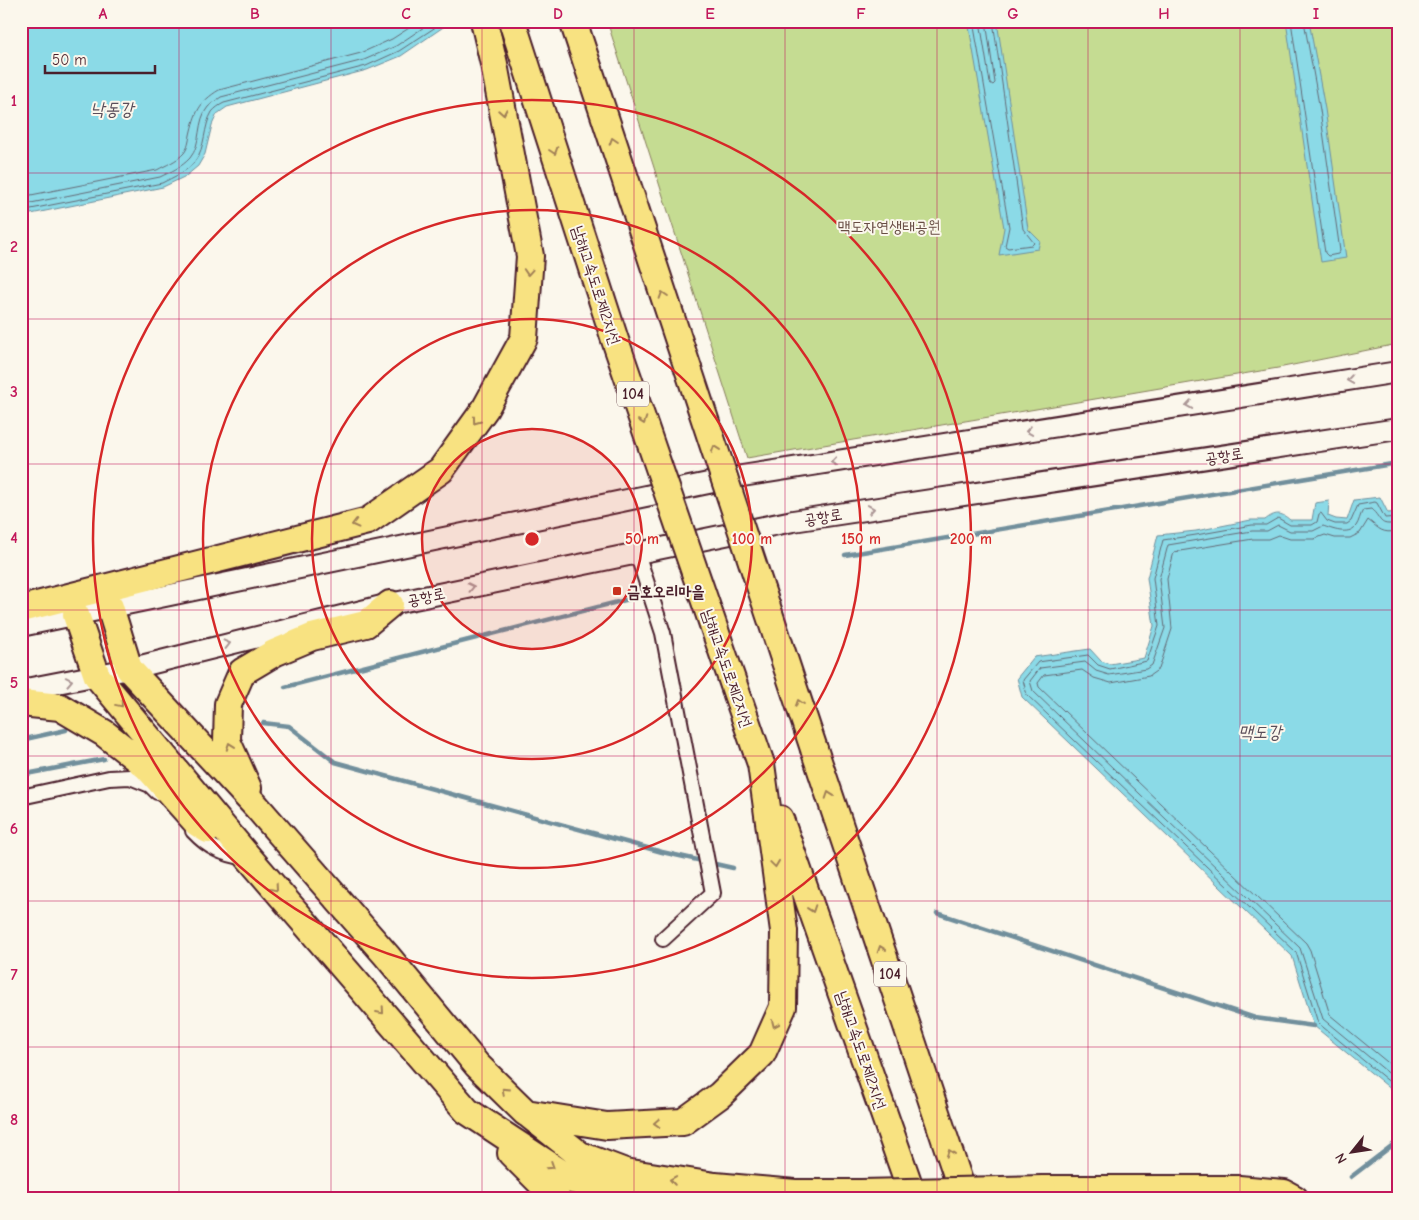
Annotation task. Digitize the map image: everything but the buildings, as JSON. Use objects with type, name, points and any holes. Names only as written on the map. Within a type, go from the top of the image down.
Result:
[{"type":"highway","points":[[21,609],[368,521],[441,470],[485,410],[524,338],[530,256],[494,64],[484,21]]},
{"type":"highway","name":"남해고속도로제2지선","points":[[512,21],[618,350],[914,1199]]},
{"type":"highway","name":"104","points":[[573,21],[965,1199]]},
{"type":"highway","points":[[257,807],[227,741],[228,704],[242,672],[274,653],[312,638],[366,624],[390,604]]},
{"type":"highway","points":[[110,607],[129,669],[257,807],[387,956],[477,1065],[526,1112],[580,1155],[625,1172],[715,1186],[795,1193],[1239,1189],[1284,1193],[1295,1199]]},
{"type":"highway","points":[[76,615],[96,676],[246,854],[468,1111],[557,1199]]},
{"type":"highway","points":[[21,703],[60,706],[104,733],[147,768],[197,823],[246,854]]},
{"type":"highway","points":[[526,1112],[607,1126],[683,1122],[720,1095],[762,1054],[783,1008],[784,931],[761,764]]},
{"type":"highway","points":[[844,999],[893,1199]]},
{"type":"highway","points":[[468,1111],[572,1180],[659,1199]]},
{"type":"main road","points":[[21,626],[742,476],[1398,372]]},
{"type":"main road","name":"공항로","points":[[21,690],[129,669],[390,604],[793,521],[1398,429]]},
{"type":"street","points":[[636,553],[663,633],[713,893],[663,939]]},
{"type":"street","points":[[21,797],[109,778],[130,777],[150,785],[201,840],[226,854],[246,854]]},
{"type":"green space","name":"맥도자연생태공원","points":[[607,21],[1398,21],[1398,344],[1278,368],[747,458]]},
{"type":"water","name":"낙동강","points":[[21,21],[452,21],[401,56],[367,70],[227,107],[217,114],[212,125],[205,154],[198,166],[186,176],[163,187],[21,216]]},
{"type":"water","points":[[968,21],[997,21],[1028,229],[1040,241],[1038,249],[999,255],[1004,228]]},
{"type":"water","points":[[1286,21],[1309,21],[1325,109],[1346,258],[1321,262]]},
{"type":"water","name":"맥도강","points":[[1380,497],[1388,513],[1398,512],[1398,1095],[1314,1026],[1292,956],[1022,697],[1017,678],[1034,657],[1090,649],[1101,661],[1110,664],[1144,658],[1154,626],[1147,578],[1158,535],[1196,531],[1251,520],[1265,520],[1278,514],[1290,520],[1312,520],[1315,503],[1329,501],[1328,516],[1347,520],[1354,500]]},
{"type":"waterway","points":[[845,555],[1398,463]]},
{"type":"waterway","points":[[285,687],[637,597]]},
{"type":"waterway","points":[[263,723],[289,726],[335,762],[662,852],[733,868]]},
{"type":"waterway","points":[[21,740],[66,730]]},
{"type":"waterway","points":[[21,775],[104,759]]},
{"type":"waterway","points":[[937,913],[1255,1018],[1314,1026]]},
{"type":"waterway","points":[[1351,1177],[1398,1141]]},
{"type":"place","name":"금호오리마을","points":[[617,591]]}]
